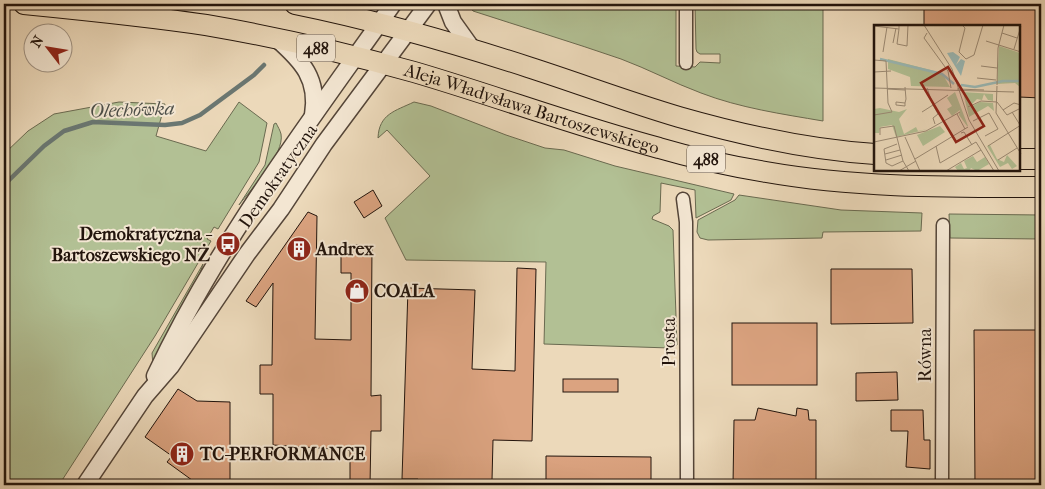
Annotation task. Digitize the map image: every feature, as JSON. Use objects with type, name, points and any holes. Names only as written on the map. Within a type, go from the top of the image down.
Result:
[{"type":"main road","name":"Aleja Władysława Bartoszewskiego","points":[[24,4],[174,21],[277,39],[355,57],[470,89],[659,148],[764,172],[807,179],[873,185],[1041,187]]},
{"type":"main road","name":"Aleja Władysława Bartoszewskiego","points":[[295,4],[408,30],[686,119],[801,145],[874,154]]},
{"type":"main road","points":[[1020,159],[1041,159]]},
{"type":"street","name":"Demokratyczna","points":[[145,396],[198,292],[273,173],[393,4]]},
{"type":"street","name":"Demokratyczna","points":[[85,485],[145,396],[171,366],[324,144],[428,4]]},
{"type":"street","points":[[446,4],[453,22],[474,50]]},
{"type":"street","points":[[686,4],[686,63]]},
{"type":"street","points":[[277,39],[297,58],[310,78],[314,97],[313,115]]},
{"type":"street","name":"Prosta","points":[[682,199],[686,230],[687,485]]},
{"type":"street","name":"Równa","points":[[942,485],[943,225]]},
{"type":"green space","points":[[468,4],[676,4],[676,66],[695,67],[700,62],[720,63],[720,54],[700,54],[697,52],[695,4],[823,4],[823,121],[731,103],[691,89],[621,59],[473,11]]},
{"type":"green space","points":[[119,102],[165,104],[156,136],[206,151],[239,102],[267,123],[259,162],[218,229],[214,227],[207,239],[211,241],[155,336],[59,485],[4,485],[4,154],[28,131],[54,114]]},
{"type":"green space","points":[[414,102],[431,106],[545,148],[564,150],[615,166],[734,194],[731,200],[696,218],[695,190],[661,183],[660,212],[653,216],[652,219],[669,226],[673,230],[677,345],[670,348],[544,344],[546,262],[406,260],[385,218],[430,176],[387,130],[378,138],[381,124],[389,114]]},
{"type":"green space","points":[[276,123],[281,134],[278,151],[266,171],[239,205],[265,165],[274,124]]},
{"type":"green space","points":[[739,195],[841,210],[922,213],[921,231],[823,232],[822,238],[708,240],[700,238],[697,232],[698,220],[735,200]]},
{"type":"green space","points":[[949,214],[1041,215],[1041,239],[950,238]]},
{"type":"green space","points":[[203,264],[194,291],[153,366],[152,353]]},
{"type":"building","points":[[924,4],[1041,4],[1041,98],[1020,97],[1020,25],[924,25]]},
{"type":"building","points":[[373,190],[382,206],[364,218],[354,202]]},
{"type":"building","points":[[308,212],[317,216],[315,339],[351,340],[351,273],[341,273],[341,245],[372,245],[371,396],[381,395],[381,431],[371,431],[370,485],[350,485],[350,450],[273,445],[273,394],[260,394],[260,365],[272,365],[273,283],[256,307],[246,301]]},
{"type":"building","points":[[517,268],[536,269],[532,441],[493,440],[492,480],[478,480],[477,485],[418,485],[418,479],[402,479],[408,288],[475,290],[472,369],[515,371]]},
{"type":"building","points":[[831,269],[912,269],[913,323],[831,324]]},
{"type":"building","points":[[732,323],[817,323],[817,385],[732,385]]},
{"type":"building","points":[[974,330],[1041,330],[1041,485],[975,485]]},
{"type":"building","points":[[897,372],[898,400],[856,401],[856,373]]},
{"type":"building","points":[[563,379],[618,379],[618,392],[563,392]]},
{"type":"building","points":[[178,389],[197,401],[230,402],[230,482],[196,483],[167,462],[172,456],[145,437]]},
{"type":"building","points":[[758,408],[796,416],[797,408],[808,410],[809,420],[816,420],[816,485],[733,485],[734,420],[755,420]]},
{"type":"building","points":[[891,410],[923,410],[924,440],[930,440],[930,469],[906,467],[908,431],[891,431]]},
{"type":"building","points":[[546,456],[651,457],[651,485],[546,485]]},
{"type":"waterway","name":"Olechówka","points":[[4,185],[44,146],[64,131],[93,122],[165,125],[182,123],[200,115],[254,75],[264,65]]},
{"type":"place","name":"Demokratyczna - Bartoszewskiego NŻ","points":[[228,244]]},
{"type":"place","name":"Andrex","points":[[299,249]]},
{"type":"place","name":"COALA","points":[[357,291]]},
{"type":"place","name":"TC-PERFORMANCE","points":[[182,454]]}]
